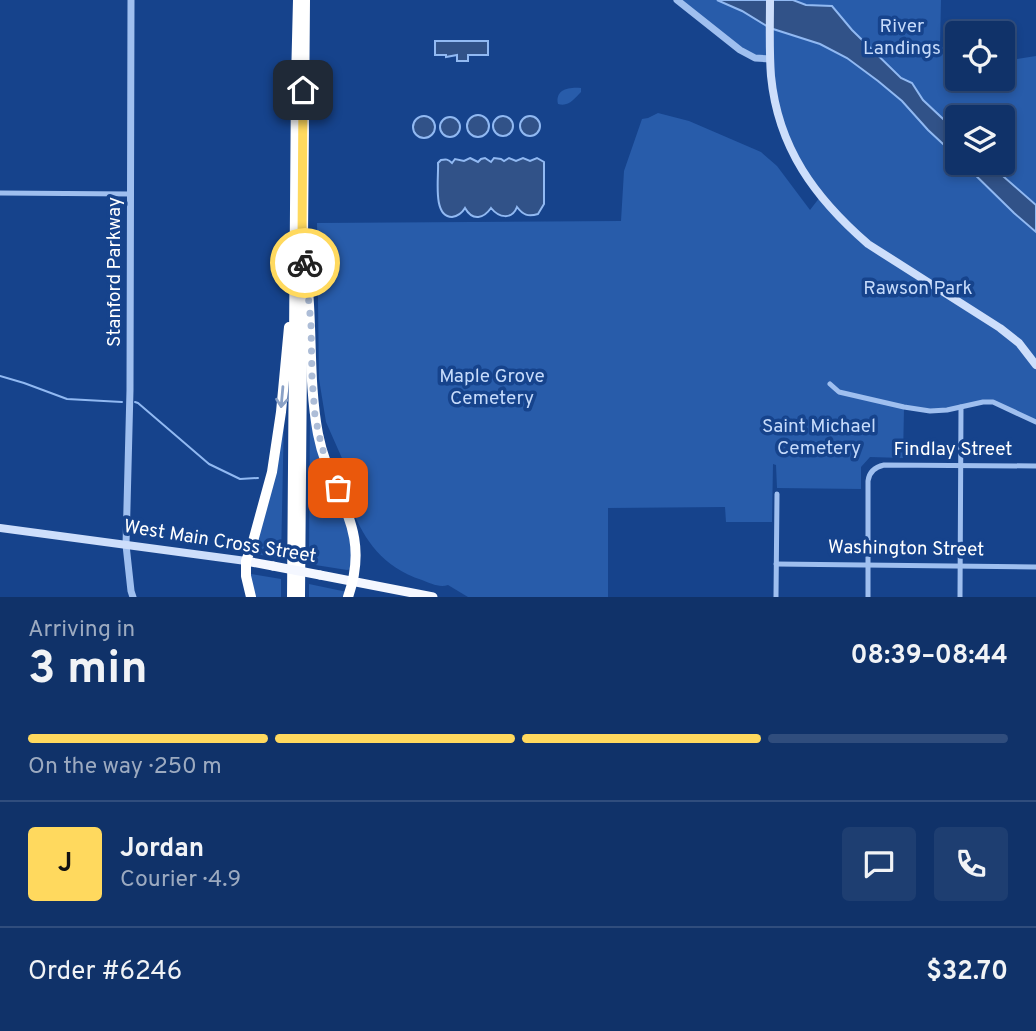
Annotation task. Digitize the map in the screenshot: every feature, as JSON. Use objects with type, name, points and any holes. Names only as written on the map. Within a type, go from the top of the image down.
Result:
[{"type":"highway","points":[[292,597],[298,0]]},
{"type":"highway","points":[[300,597],[305,0]]},
{"type":"highway","points":[[302,244],[311,324],[312,378],[318,436],[327,465],[353,525],[356,554],[354,582],[348,597]]},
{"type":"highway","points":[[251,597],[246,561],[272,472],[281,412],[295,256]]},
{"type":"highway","name":"West Main Cross Street","points":[[246,561],[433,597]]},
{"type":"main road","points":[[770,0],[770,59],[776,104],[788,140],[820,197],[858,236],[1000,328],[1019,343],[1036,365]]},
{"type":"main road","name":"West Main Cross Street","points":[[0,528],[246,561]]},
{"type":"street","name":"Stanford Parkway","points":[[131,0],[130,390],[126,545],[133,597]]},
{"type":"street","points":[[677,0],[740,50],[755,58],[770,59]]},
{"type":"street","points":[[0,193],[131,194]]},
{"type":"street","points":[[830,384],[839,392],[904,408],[937,411],[993,402],[1036,422]]},
{"type":"street","points":[[960,597],[961,407]]},
{"type":"street","name":"Findlay Street","points":[[868,564],[868,481],[877,467],[1036,466]]},
{"type":"street","points":[[776,597],[777,494]]},
{"type":"street","name":"Washington Street","points":[[776,564],[1036,567]]},
{"type":"street","points":[[867,597],[868,564]]},
{"type":"green space","name":"Maple Grove Cemetery","points":[[677,0],[941,0],[940,46],[945,48],[945,91],[1015,91],[1017,59],[1036,56],[1036,422],[990,402],[947,410],[904,408],[903,458],[870,457],[861,467],[861,489],[777,488],[776,465],[773,464],[772,522],[726,522],[725,507],[608,508],[608,597],[468,597],[448,585],[435,585],[403,572],[388,562],[365,536],[357,521],[336,469],[339,468],[352,481],[326,422],[319,379],[317,223],[621,221],[624,171],[642,119],[658,113],[689,121],[761,152],[777,166],[810,210],[820,197],[793,153],[779,114],[770,59],[755,58]]},
{"type":"green space","points":[[581,88],[581,92],[571,102],[558,104],[561,92]]},
{"type":"green space","points":[[310,400],[352,543],[351,569],[347,570],[309,564]]},
{"type":"green space","points":[[284,415],[281,559],[252,553]]},
{"type":"green space","points":[[251,574],[281,579],[281,597],[253,597],[249,577]]},
{"type":"green space","points":[[309,584],[347,592],[345,597],[309,597]]},
{"type":"shaded area","points":[[717,0],[793,0],[806,5],[832,6],[852,30],[901,78],[912,83],[923,100],[945,121],[945,146],[902,101],[847,58],[820,44],[770,28]]},
{"type":"shaded area","points":[[435,41],[488,41],[488,55],[468,55],[468,61],[457,61],[457,55],[435,55]]},
{"type":"shaded area","points":[[478,115],[486,118],[489,126],[486,134],[478,137],[470,134],[467,126],[470,118]]},
{"type":"shaded area","points":[[424,116],[434,123],[435,127],[428,137],[424,138],[414,131],[413,127],[420,117]]},
{"type":"shaded area","points":[[499,116],[507,116],[513,126],[507,136],[499,136],[493,130],[493,122]]},
{"type":"shaded area","points":[[526,116],[534,116],[540,126],[534,136],[526,136],[520,130],[520,122]]},
{"type":"shaded area","points":[[446,117],[454,117],[460,127],[454,137],[446,137],[440,131],[440,123]]},
{"type":"shaded area","points":[[470,158],[478,162],[485,158],[491,162],[494,158],[516,161],[523,158],[530,161],[537,158],[544,162],[544,204],[538,214],[526,215],[517,207],[509,216],[498,214],[491,208],[478,217],[471,215],[465,208],[457,216],[446,215],[439,204],[438,163],[441,160],[452,163],[455,159],[464,161]]},
{"type":"shaded area","points":[[975,175],[1002,175],[1036,205],[1036,232]]},
{"type":"waterway","points":[[0,376],[67,399],[122,402]]},
{"type":"waterway","points":[[135,402],[209,464],[240,479],[258,478]]},
{"type":"way so far","points":[[305,263],[315,416],[327,465],[338,488]]},
{"type":"route","points":[[303,90],[302,244],[305,263]]},
{"type":"park label","name":"River Landings","points":[[902,38]]},
{"type":"park label","name":"Rawson Park","points":[[918,289]]},
{"type":"park label","name":"Saint Michael Cemetery","points":[[819,438]]}]
